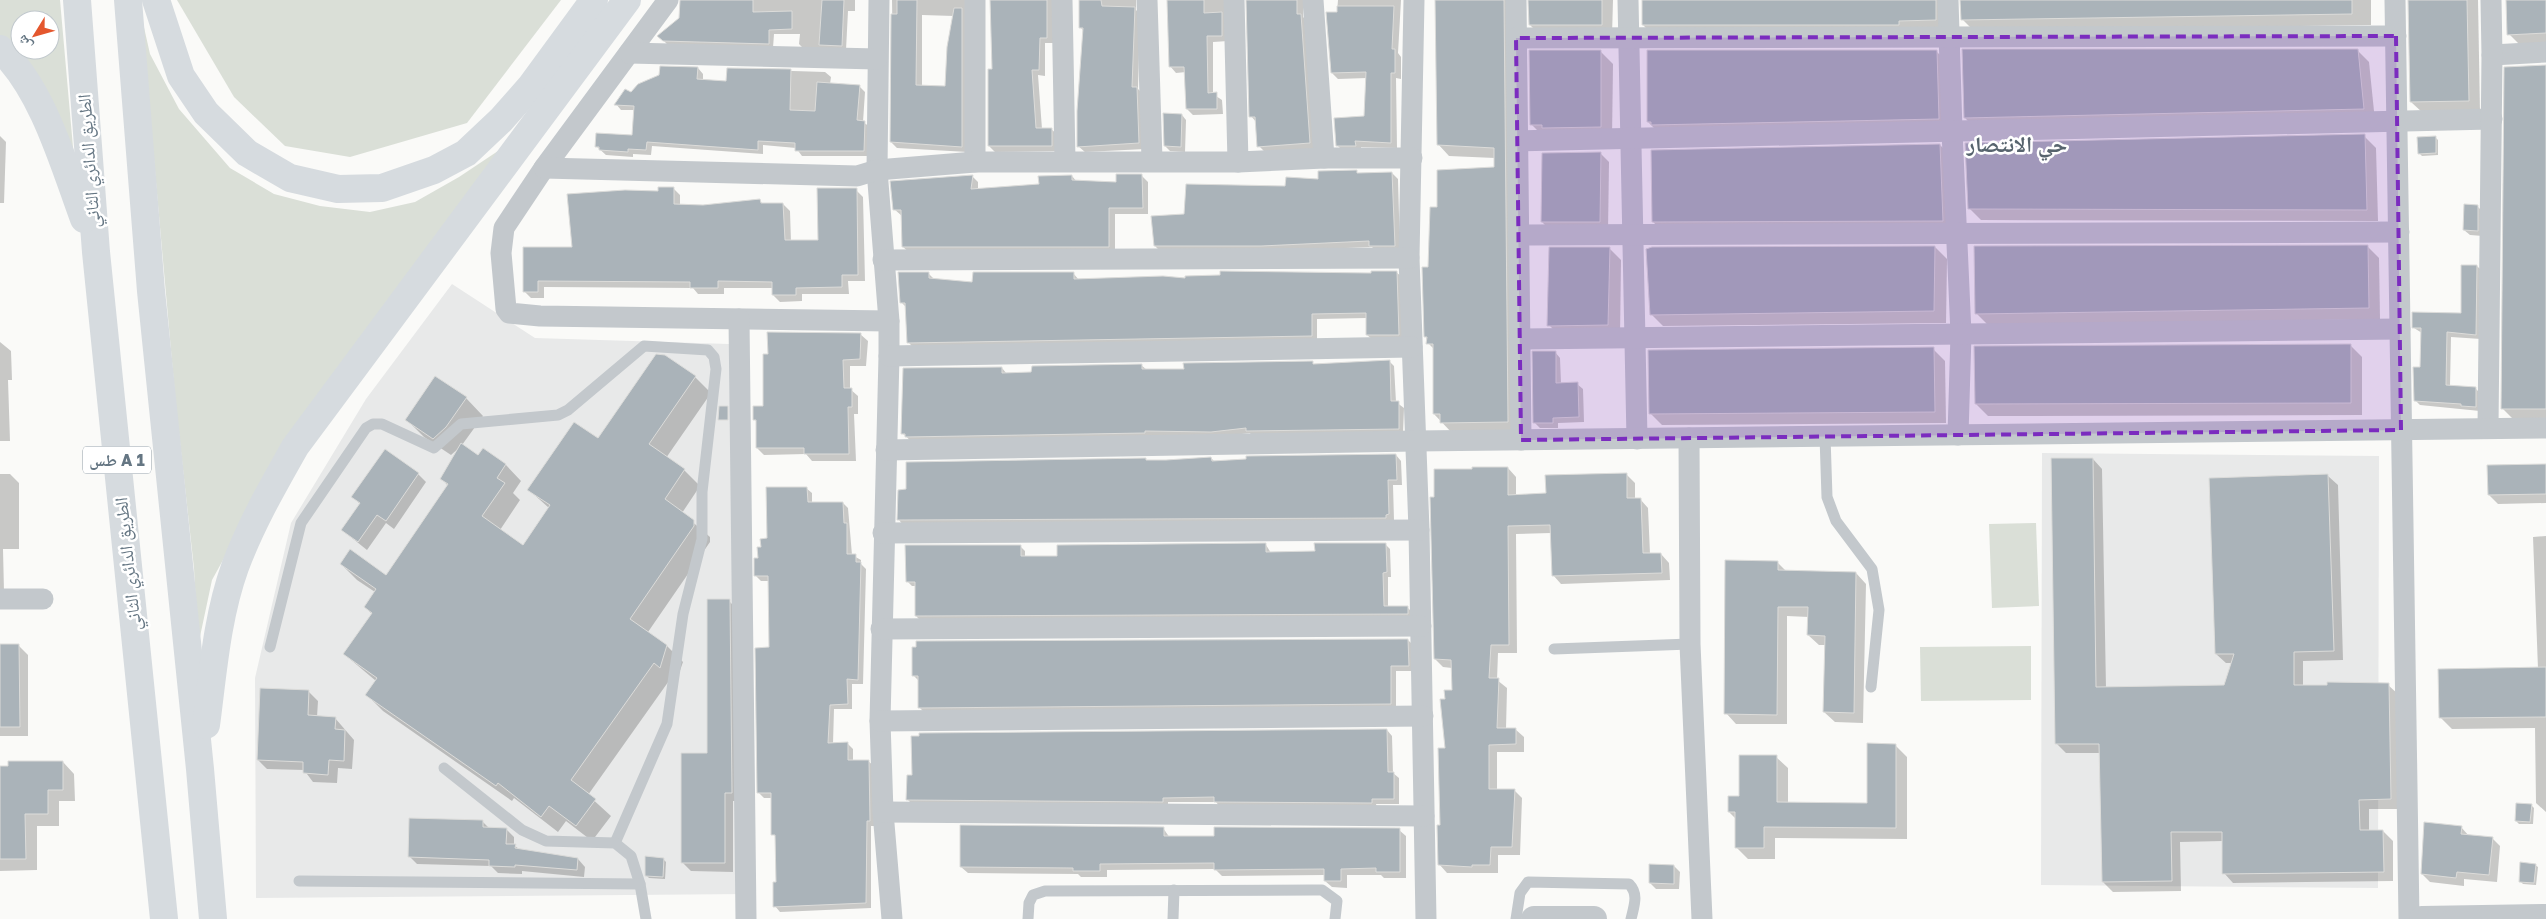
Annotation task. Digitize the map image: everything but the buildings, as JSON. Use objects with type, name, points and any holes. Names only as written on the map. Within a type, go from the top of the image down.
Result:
[{"type":"highway","name":"الطريق الدائري الثاني","points":[[77,0],[96,252],[164,919]]},
{"type":"highway","name":"طس A 1","points":[[128,0],[151,292],[200,769],[213,919]]},
{"type":"highway","points":[[156,0],[181,76],[206,113],[247,153],[283,174],[290,178],[338,189],[382,188],[434,170],[466,153],[501,120],[531,86],[594,0]]},
{"type":"highway","points":[[200,769],[219,625],[234,568],[258,513],[295,447],[627,0]]},
{"type":"highway","points":[[0,49],[28,86],[51,128],[96,252]]},
{"type":"street","points":[[668,0],[544,168],[504,228],[502,253],[506,309],[509,313],[540,316],[889,321]]},
{"type":"street","points":[[879,0],[876,59],[876,170],[889,321],[880,721],[882,812],[892,919]]},
{"type":"street","points":[[975,0],[975,162]]},
{"type":"street","points":[[1062,0],[1065,161]]},
{"type":"street","points":[[1147,0],[1152,160]]},
{"type":"street","points":[[1234,0],[1238,162]]},
{"type":"street","points":[[1313,0],[1324,158]]},
{"type":"street","points":[[1414,0],[1409,258],[1419,530],[1426,919]]},
{"type":"street","points":[[1516,0],[1521,440]]},
{"type":"street","points":[[1628,0],[1637,439]]},
{"type":"street","points":[[1948,0],[1961,334],[1958,435]]},
{"type":"street","points":[[2395,0],[2409,919]]},
{"type":"street","points":[[2488,428],[2492,118],[2491,0]]},
{"type":"street","points":[[1516,38],[2396,36]]},
{"type":"street","points":[[2492,55],[2546,52]]},
{"type":"street","points":[[629,53],[876,59]]},
{"type":"street","points":[[1518,141],[2492,118]]},
{"type":"street","points":[[544,168],[856,176],[876,170],[975,162],[1152,160],[1238,162],[1324,158],[1412,158]]},
{"type":"street","points":[[1518,235],[2398,232]]},
{"type":"street","points":[[883,260],[1409,258]]},
{"type":"street","points":[[739,319],[746,919]]},
{"type":"street","points":[[1519,339],[2400,329]]},
{"type":"street","points":[[889,356],[1412,348]]},
{"type":"street","points":[[886,450],[1415,441],[2546,428]]},
{"type":"street","points":[[1689,438],[1690,644],[1702,919]]},
{"type":"street","points":[[883,533],[1419,530]]},
{"type":"street","points":[[0,598],[43,599]]},
{"type":"street","points":[[881,628],[1421,626]]},
{"type":"street","points":[[880,721],[1423,716]]},
{"type":"street","points":[[882,812],[1424,816]]},
{"type":"street","points":[[2422,919],[2546,917]]},
{"type":"street","points":[[1534,919],[1594,919]]},
{"type":"lane","points":[[270,648],[301,523],[366,428],[373,424],[382,424],[428,448],[434,448],[454,428],[461,424],[558,415],[568,410],[644,346],[708,350],[714,357],[716,369],[702,492],[702,539],[684,614],[667,724],[616,843]]},
{"type":"lane","points":[[1825,436],[1827,497],[1836,521],[1872,569],[1879,610],[1871,687]]},
{"type":"lane","points":[[1554,649],[1690,644]]},
{"type":"lane","points":[[444,768],[522,830],[546,841],[616,843],[631,856],[640,884],[646,919]]},
{"type":"lane","points":[[299,881],[640,884]]},
{"type":"lane","points":[[1516,919],[1520,893],[1528,882],[1606,882],[1629,884],[1634,888],[1636,894],[1631,919]]},
{"type":"lane","points":[[1173,919],[1174,890]]},
{"type":"lane","points":[[1028,919],[1029,903],[1033,895],[1046,891],[1174,890],[1322,890],[1337,901],[1334,919]]},
{"type":"highlighted area","points":[[2396,36],[2401,430],[1521,440],[1516,38]]},
{"type":"shaded area","points":[[0,0],[60,0],[75,170],[0,44]]},
{"type":"shaded area","points":[[177,0],[561,0],[467,123],[350,157],[285,146],[234,97]]},
{"type":"shaded area","points":[[141,14],[150,54],[179,109],[230,168],[274,194],[320,206],[370,212],[415,202],[459,177],[504,147],[245,520],[212,580],[198,646],[194,568],[176,406]]},
{"type":"shaded area","points":[[452,284],[535,338],[729,344],[748,894],[256,898],[255,678],[291,523],[366,399]]},
{"type":"shaded area","points":[[2042,453],[2379,456],[2378,888],[2041,885]]},
{"type":"shaded area","points":[[2036,523],[2039,606],[1992,608],[1989,524]]},
{"type":"shaded area","points":[[2031,646],[2031,700],[1921,701],[1920,647]]},
{"type":"district","name":"حي الانتصار","points":[[2017,144]]}]
